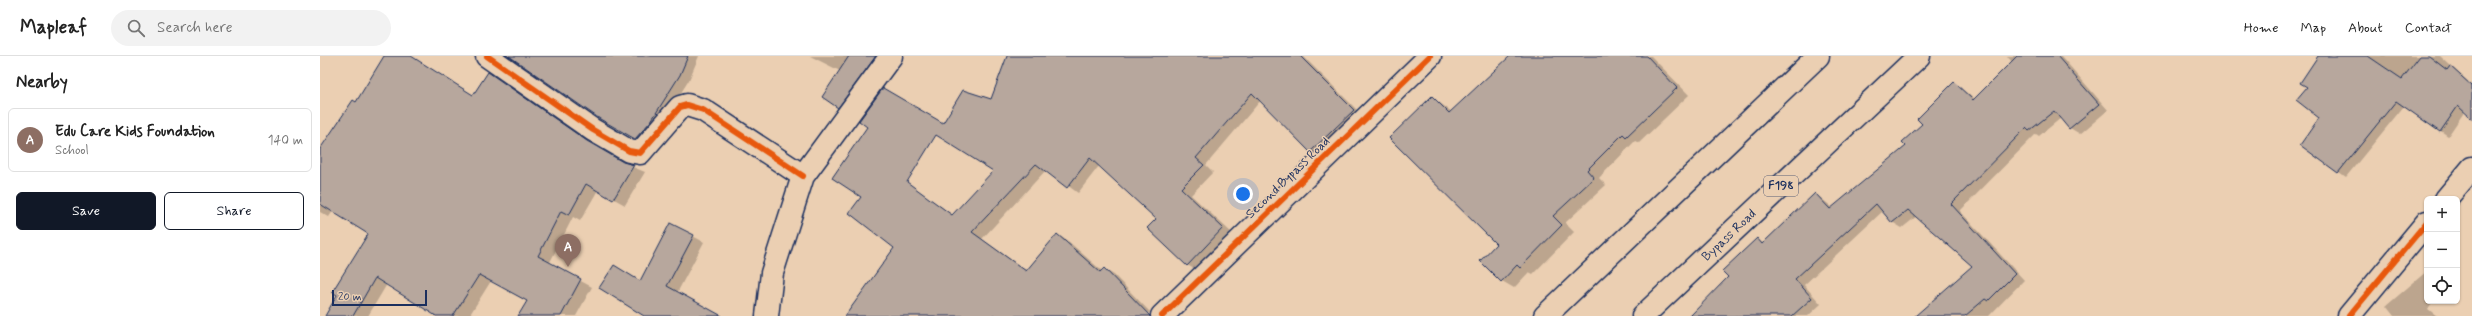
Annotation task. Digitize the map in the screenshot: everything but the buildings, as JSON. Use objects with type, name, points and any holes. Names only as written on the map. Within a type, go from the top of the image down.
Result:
[{"type":"street","points":[[487,56],[593,130],[629,152],[640,154],[680,107],[687,105],[703,110],[804,176]]},
{"type":"street","points":[[767,316],[772,273],[804,176],[891,56]]},
{"type":"street","name":"Second Bypass Road","points":[[1162,316],[1430,56]]},
{"type":"street","points":[[1545,316],[1818,56]]},
{"type":"street","name":"Bypass Road","points":[[1643,316],[1919,56]]},
{"type":"street","points":[[2449,196],[2472,168]]},
{"type":"street","points":[[2349,316],[2424,226]]},
{"type":"cycle path","points":[[487,56],[593,130],[629,151],[640,153],[680,107],[687,105],[703,110],[803,176]]},
{"type":"cycle path","points":[[1162,316],[1430,56]]},
{"type":"cycle path","points":[[2349,316],[2424,226]]},
{"type":"place","name":"Edu Care Kids Foundation","points":[[568,267]]}]
